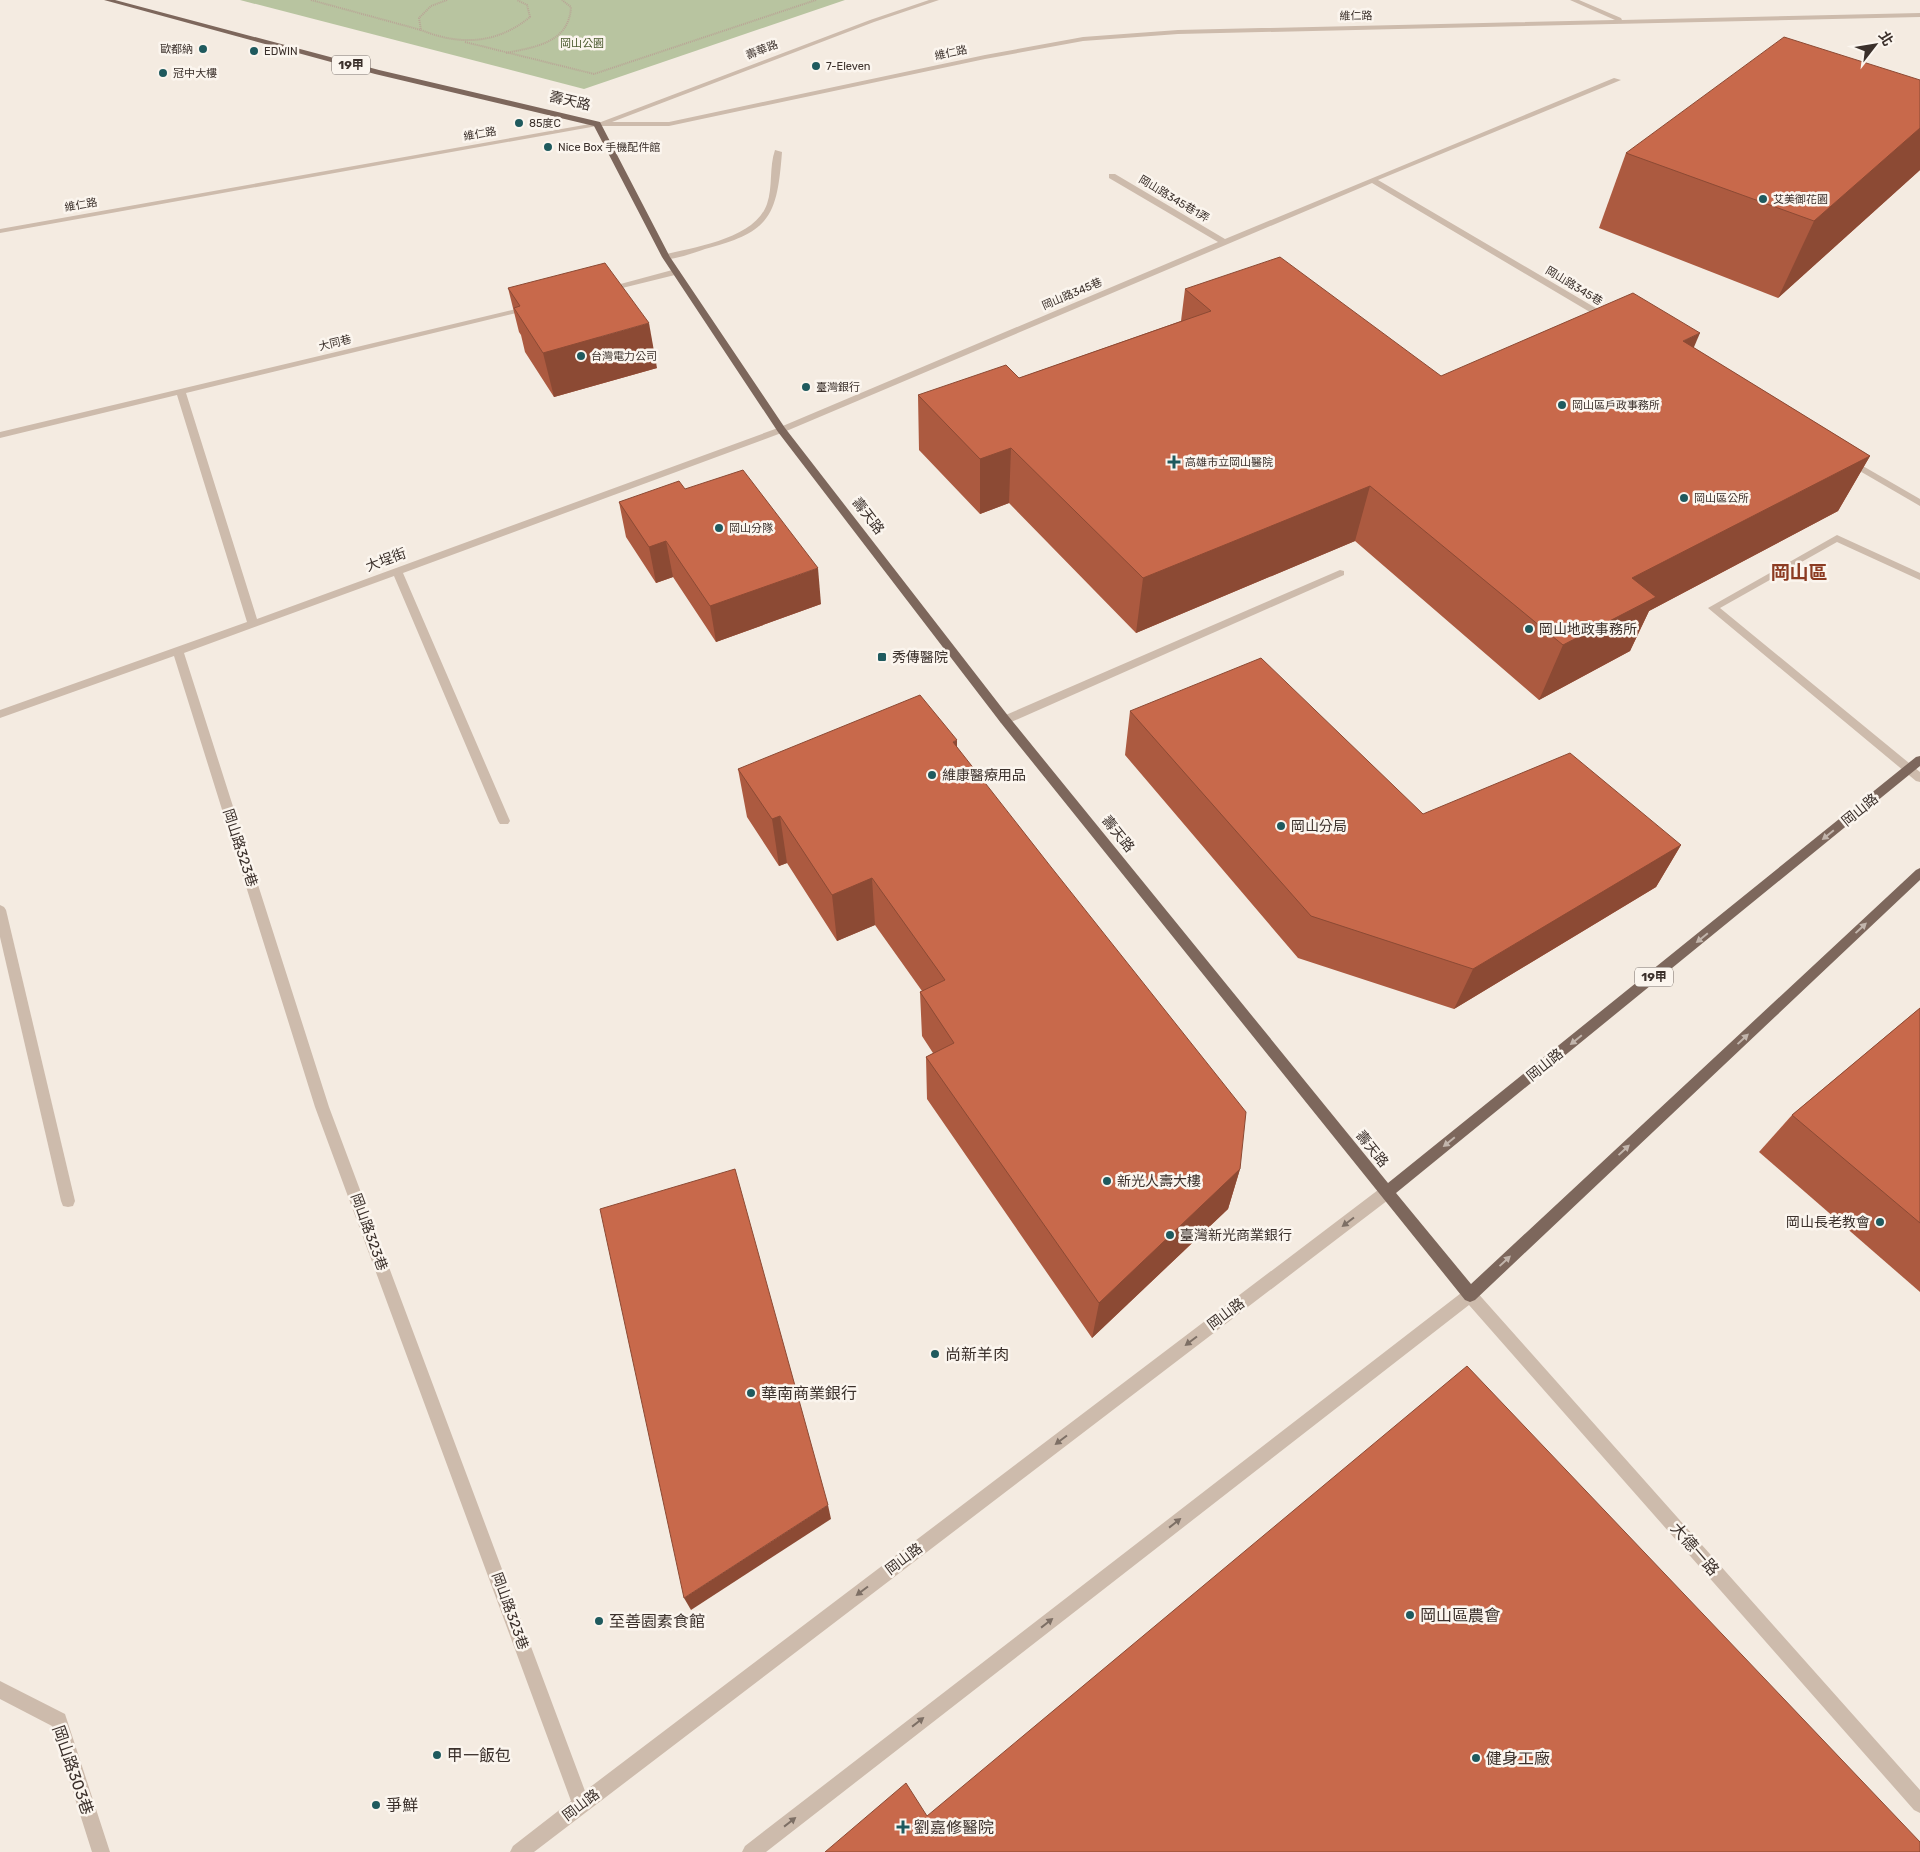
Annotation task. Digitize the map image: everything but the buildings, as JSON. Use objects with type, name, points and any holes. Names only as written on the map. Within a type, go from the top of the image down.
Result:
[{"type":"main road","name":"壽天路","points":[[107,0],[378,72],[597,124],[666,257],[781,430],[1005,720],[1470,1295]]},
{"type":"main road","name":"岡山路","points":[[1387,1192],[1920,760]]},
{"type":"main road","points":[[1470,1295],[1920,873]]},
{"type":"street","name":"壽華路","points":[[597,124],[872,21],[936,0]]},
{"type":"street","points":[[1573,0],[1623,21]]},
{"type":"street","name":"維仁路","points":[[0,231],[597,124],[669,124],[985,57],[1083,39],[1178,32],[1920,15]]},
{"type":"street","name":"岡山路345巷","points":[[781,430],[1372,180],[1617,80]]},
{"type":"street","points":[[666,257],[735,238],[763,219],[773,196],[778,152]]},
{"type":"street","name":"岡山路345巷1弄","points":[[1112,176],[1224,242]]},
{"type":"street","name":"岡山路345巷","points":[[1372,180],[1620,326]]},
{"type":"street","points":[[598,290],[676,272]]},
{"type":"street","name":"大同巷","points":[[0,435],[540,305]]},
{"type":"street","points":[[181,392],[253,624]]},
{"type":"street","name":"大埕街","points":[[0,714],[253,624],[781,430]]},
{"type":"street","points":[[1843,457],[1920,503]]},
{"type":"street","points":[[1920,577],[1837,538],[1713,608],[1920,778]]},
{"type":"street","points":[[397,571],[504,822]]},
{"type":"street","points":[[1005,720],[1340,573]]},
{"type":"street","name":"岡山路323巷","points":[[178,651],[322,1107],[581,1805]]},
{"type":"street","points":[[0,910],[68,1202]]},
{"type":"street","name":"岡山路","points":[[519,1852],[1387,1192]]},
{"type":"street","points":[[751,1852],[1470,1295]]},
{"type":"street","name":"大德一路","points":[[1470,1295],[1920,1804]]},
{"type":"street","name":"岡山路303巷","points":[[0,1690],[59,1720],[100,1852]]},
{"type":"path","points":[[311,0],[421,30],[438,39],[465,42],[594,74],[816,0]]},
{"type":"path","points":[[421,30],[419,18],[431,6],[447,0]]},
{"type":"path","points":[[465,42],[495,38],[518,29],[530,17],[527,5],[517,0]]},
{"type":"path","points":[[504,53],[538,44],[554,38],[561,32],[568,25],[571,7],[562,0]]},
{"type":"green space","name":"岡山公園","points":[[240,0],[845,0],[584,89]]},
{"type":"place","name":"歐都納","points":[[203,49]]},
{"type":"place","name":"EDWIN","points":[[254,51]]},
{"type":"place","name":"7-Eleven","points":[[816,66]]},
{"type":"place","name":"冠中大樓","points":[[163,73]]},
{"type":"place","name":"85度C","points":[[519,123]]},
{"type":"place","name":"Nice Box 手機配件館","points":[[548,147]]},
{"type":"place","name":"艾美御花園","points":[[1763,199]]},
{"type":"place","name":"台灣電力公司","points":[[581,356]]},
{"type":"place","name":"臺灣銀行","points":[[806,387]]},
{"type":"place","name":"岡山區戶政事務所","points":[[1562,405]]},
{"type":"place","name":"高雄市立岡山醫院","points":[[1174,462]]},
{"type":"place","name":"岡山區公所","points":[[1684,498]]},
{"type":"place","name":"岡山分隊","points":[[719,528]]},
{"type":"place","name":"岡山地政事務所","points":[[1529,629]]},
{"type":"place","name":"秀傳醫院","points":[[882,657]]},
{"type":"place","name":"維康醫療用品","points":[[932,775]]},
{"type":"place","name":"岡山分局","points":[[1281,826]]},
{"type":"place","name":"新光人壽大樓","points":[[1107,1181]]},
{"type":"place","name":"岡山長老教會","points":[[1880,1222]]},
{"type":"place","name":"臺灣新光商業銀行","points":[[1170,1235]]},
{"type":"place","name":"尚新羊肉","points":[[935,1354]]},
{"type":"place","name":"華南商業銀行","points":[[751,1393]]},
{"type":"place","name":"岡山區農會","points":[[1410,1615]]},
{"type":"place","name":"至善園素食館","points":[[599,1621]]},
{"type":"place","name":"甲一飯包","points":[[437,1755]]},
{"type":"place","name":"健身工廠","points":[[1476,1758]]},
{"type":"place","name":"爭鮮","points":[[376,1805]]},
{"type":"place","name":"劉嘉修醫院","points":[[903,1827]]},
{"type":"district","name":"岡山區","points":[[1799,572]]}]
